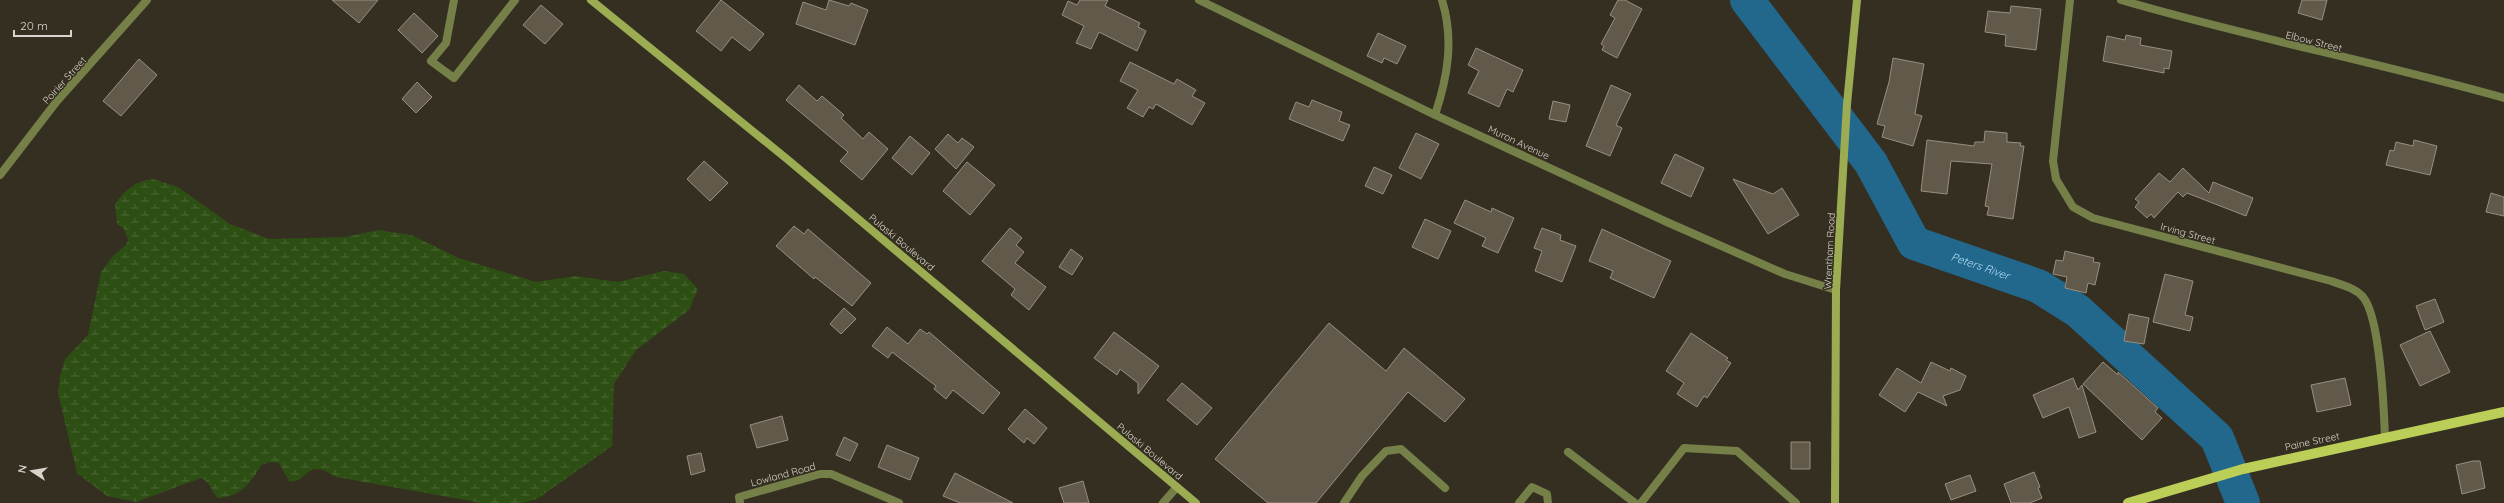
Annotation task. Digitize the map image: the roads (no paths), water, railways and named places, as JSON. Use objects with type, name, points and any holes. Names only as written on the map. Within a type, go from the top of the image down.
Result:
[{"type":"main road","name":"Pulaski Boulevard","points":[[591,0],[799,169],[1196,503]]},
{"type":"main road","name":"Wrentham Road","points":[[1835,503],[1836,290],[1847,104],[1857,0]]},
{"type":"main road","name":"Paine Street","points":[[2128,503],[2215,476],[2243,469],[2504,412]]},
{"type":"street","name":"Poirier Street","points":[[0,175],[57,101],[147,0]]},
{"type":"street","points":[[454,0],[446,43],[431,61],[454,78],[515,0]]},
{"type":"street","name":"Muron Avenue","points":[[1199,0],[1435,115],[1785,274],[1836,290]]},
{"type":"street","points":[[1435,115],[1448,67],[1448,20],[1442,0]]},
{"type":"street","name":"Irving Street","points":[[2070,0],[2053,161],[2056,179],[2073,207],[2093,218],[2331,281],[2349,287],[2363,297],[2370,311],[2382,377],[2385,438]]},
{"type":"street","name":"Elbow Street","points":[[2121,0],[2188,20],[2454,84],[2504,98]]},
{"type":"street","points":[[1641,503],[1684,448],[1738,451],[1796,503]]},
{"type":"street","points":[[1344,503],[1362,476],[1386,451],[1401,450],[1445,488]]},
{"type":"street","points":[[1568,452],[1635,503]]},
{"type":"street","name":"Lowland Road","points":[[739,500],[820,474],[831,474],[899,503]]},
{"type":"street","points":[[1163,503],[1177,487]]},
{"type":"street","points":[[1519,503],[1532,487],[1547,494],[1548,503]]},
{"type":"waterway","name":"Peters River","points":[[1747,0],[1871,163],[1914,243],[2038,286],[2078,311],[2217,438],[2243,503]]}]
